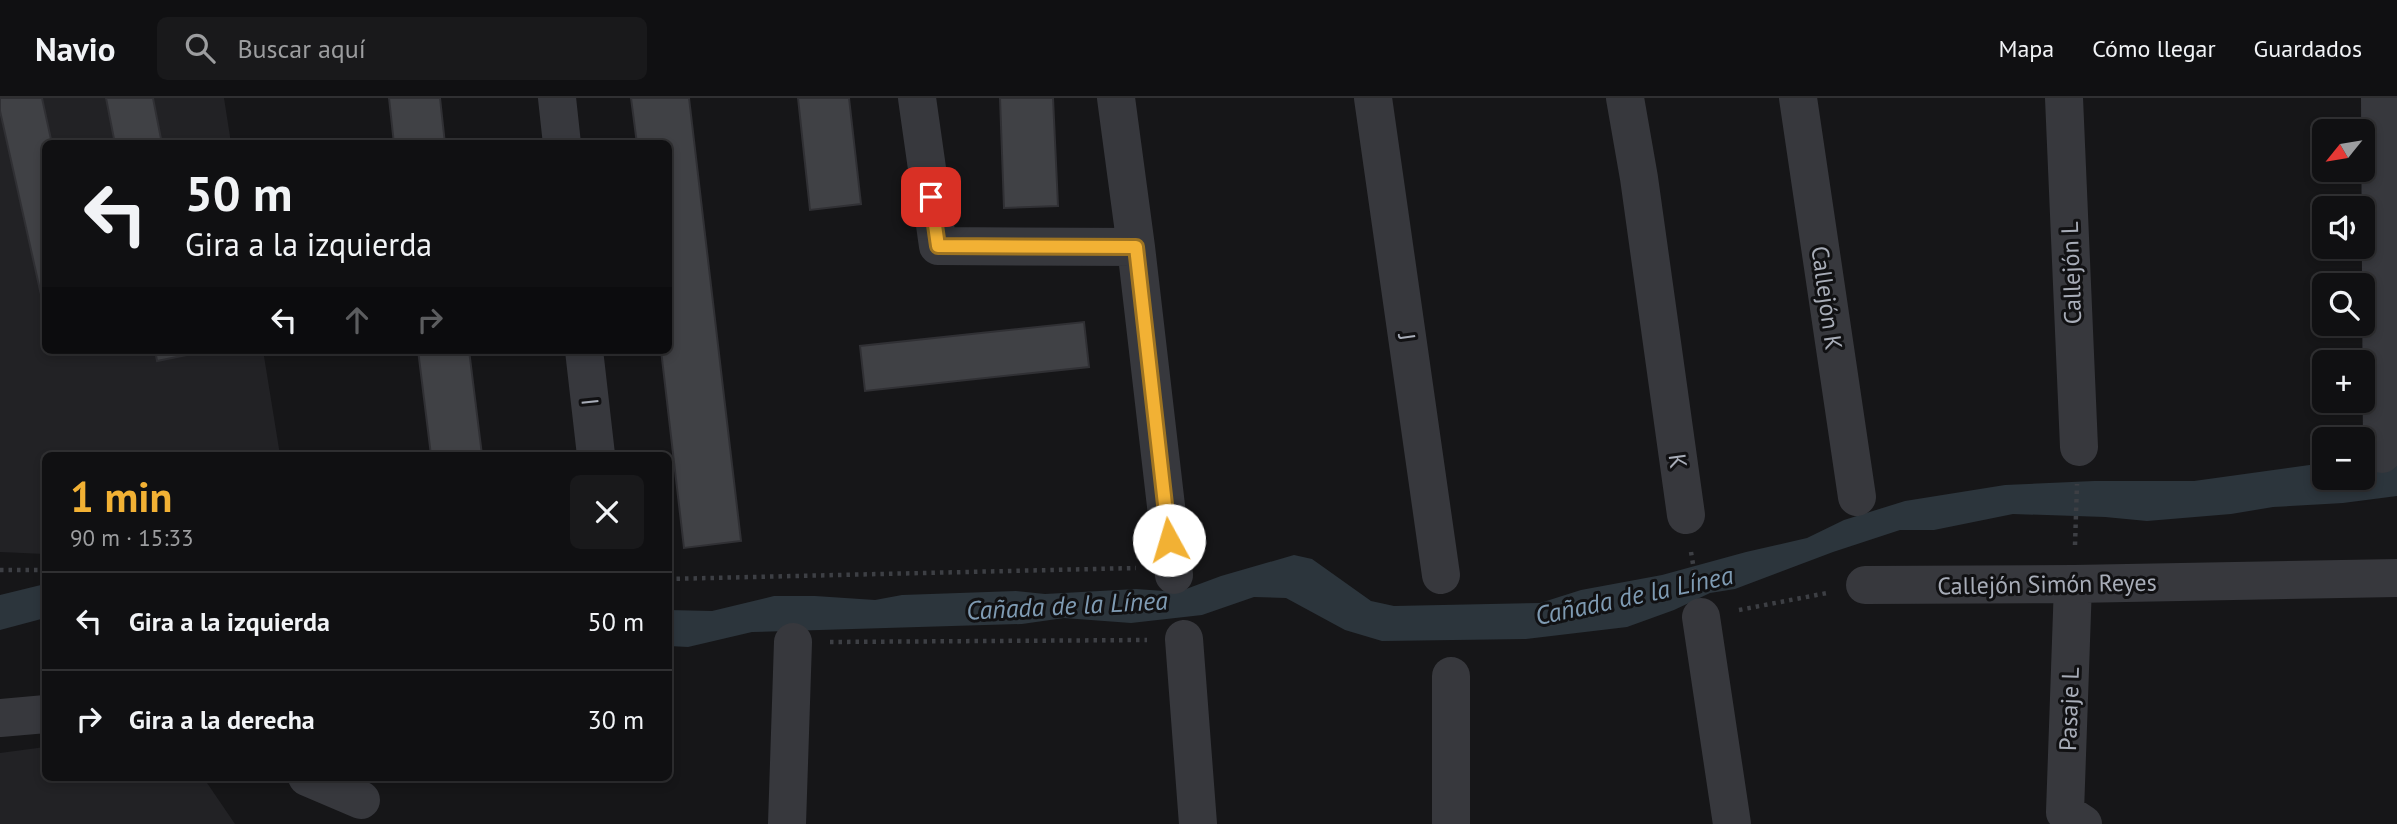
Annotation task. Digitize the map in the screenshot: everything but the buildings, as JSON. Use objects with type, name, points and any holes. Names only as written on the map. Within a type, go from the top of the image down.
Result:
[{"type":"street","points":[[557,98],[562,140]]},
{"type":"street","points":[[917,98],[938,246],[1136,247]]},
{"type":"street","points":[[1116,98],[1173,571]]},
{"type":"street","name":"J","points":[[1373,98],[1441,575]]},
{"type":"street","name":"K","points":[[1625,98],[1639,178],[1686,515]]},
{"type":"street","name":"Callejón K","points":[[1798,98],[1857,498]]},
{"type":"street","name":"Callejón L","points":[[2064,98],[2079,447]]},
{"type":"street","points":[[2380,98],[2382,454]]},
{"type":"street","name":"I","points":[[584,354],[596,452]]},
{"type":"street","name":"Callejón Simón Reyes","points":[[1865,585],[2397,578]]},
{"type":"street","name":"Pasaje L","points":[[2073,584],[2065,812],[2083,824]]},
{"type":"street","points":[[1701,617],[1732,824]]},
{"type":"street","points":[[1184,639],[1198,824]]},
{"type":"street","points":[[787,824],[793,642]]},
{"type":"street","points":[[1451,676],[1451,824]]},
{"type":"street","points":[[0,718],[42,715]]},
{"type":"street","points":[[316,781],[361,800]]},
{"type":"path","points":[[2073,584],[2079,447]]},
{"type":"path","points":[[1686,515],[1701,617],[1865,585]]},
{"type":"path","points":[[0,570],[42,570]]},
{"type":"path","points":[[672,579],[1173,571]]},
{"type":"path","points":[[793,642],[1184,639]]},
{"type":"shaded area","points":[[0,98],[224,98],[231,140],[42,140],[42,354],[264,354],[280,452],[42,452],[42,554],[0,552]]},
{"type":"shaded area","points":[[42,747],[42,781],[206,781],[235,824],[0,824],[0,753]]},
{"type":"water","name":"Cañada de la Línea","points":[[2375,461],[2397,462],[2397,496],[2147,521],[2013,514],[1934,530],[1900,530],[1735,589],[1710,593],[1627,627],[1526,639],[1382,641],[1345,630],[1286,598],[1254,597],[1202,615],[1131,623],[1064,618],[1022,624],[752,632],[688,647],[672,646],[672,610],[712,611],[774,596],[875,600],[902,595],[1016,591],[1045,594],[1136,589],[1178,592],[1221,576],[1294,555],[1312,559],[1371,601],[1394,606],[1540,603],[1581,590],[1662,575],[1807,538],[1844,520],[1905,501],[2005,485],[2094,481],[2194,481],[2312,465],[2312,490],[2375,490]]},
{"type":"water","points":[[42,585],[42,619],[0,630],[0,595]]},
{"type":"route","points":[[931,197],[938,246],[1136,247],[1169,540]]}]
